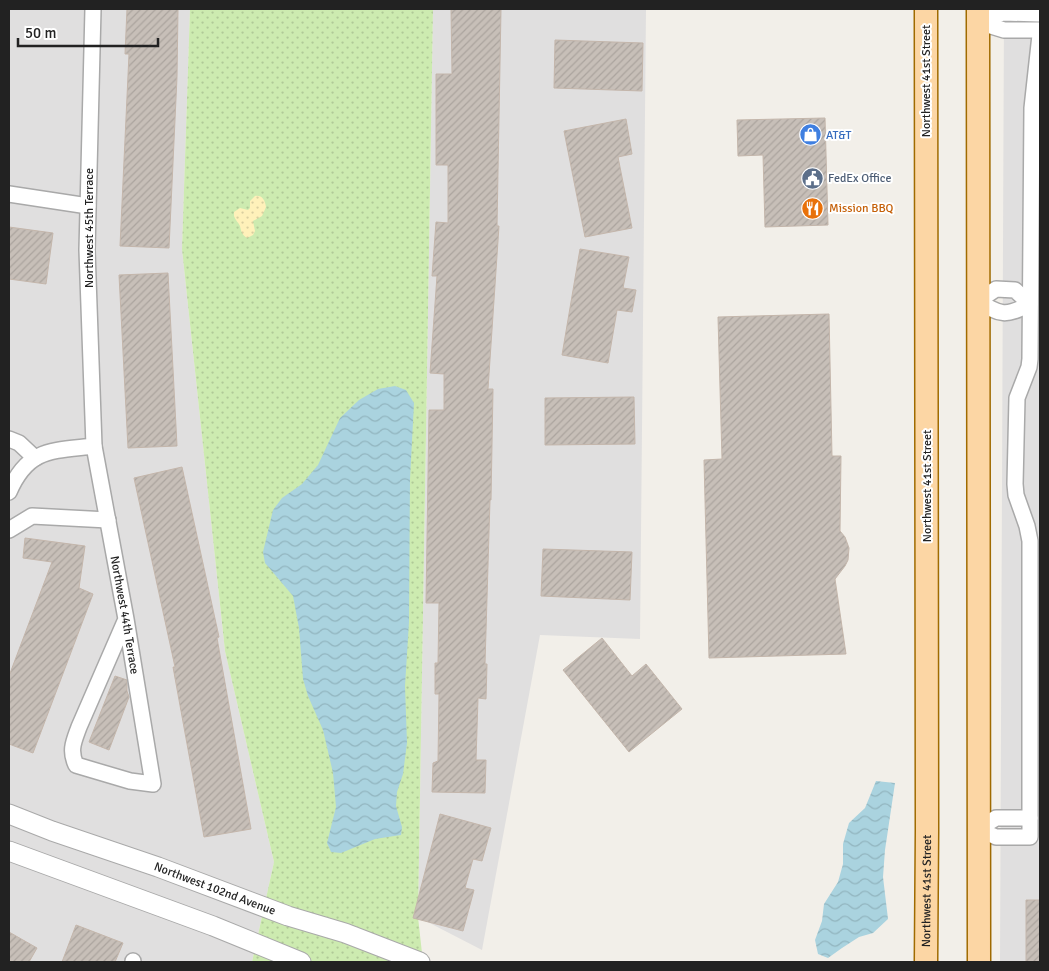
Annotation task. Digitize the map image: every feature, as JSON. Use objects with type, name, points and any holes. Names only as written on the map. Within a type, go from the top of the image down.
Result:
[{"type":"main road","name":"Northwest 41st Street","points":[[926,9],[928,830],[926,962]]},
{"type":"main road","points":[[978,15],[979,962]]},
{"type":"street","name":"Northwest 45th Terrace","points":[[93,9],[87,250],[94,446]]},
{"type":"street","points":[[978,15],[1003,13],[1040,14]]},
{"type":"street","points":[[978,15],[1004,30],[1040,30]]},
{"type":"street","points":[[978,829],[996,837],[1030,837],[1030,541],[1016,495],[1015,410],[1018,392],[1029,367],[1032,108],[1037,86],[1040,35]]},
{"type":"street","points":[[9,194],[88,206]]},
{"type":"street","points":[[996,289],[1015,290],[1030,304],[1015,313],[996,312],[978,301],[996,289]]},
{"type":"street","points":[[9,439],[19,443],[35,458]]},
{"type":"street","points":[[9,492],[21,469],[35,458],[53,451],[94,446]]},
{"type":"street","name":"Northwest 44th Terrace","points":[[94,446],[126,618],[153,784],[130,782],[76,765],[72,756],[73,743],[79,727],[126,618]]},
{"type":"street","points":[[9,530],[32,516],[108,520]]},
{"type":"street","name":"Northwest 102nd Avenue","points":[[9,814],[288,916],[345,933],[420,962]]},
{"type":"street","points":[[978,829],[996,818],[1030,818]]},
{"type":"street","points":[[9,851],[212,926],[301,962]]},
{"type":"shaded area","points":[[9,9],[190,9],[182,249],[225,651],[274,862],[252,962],[9,962]]},
{"type":"shaded area","points":[[433,9],[646,9],[640,639],[540,635],[482,950],[418,917]]},
{"type":"shaded area","points":[[1004,9],[1040,9],[1040,962],[1000,962]]},
{"type":"green space","points":[[190,9],[433,9],[418,917],[423,962],[252,962],[274,862],[225,651],[182,249]]},
{"type":"sand","points":[[255,196],[263,198],[266,207],[262,216],[253,221],[255,231],[253,235],[247,238],[242,233],[234,212],[240,208],[248,210],[250,208],[250,201]]},
{"type":"water","points":[[395,386],[406,390],[414,403],[410,479],[409,622],[405,686],[407,743],[396,806],[402,827],[401,835],[375,839],[341,853],[331,852],[327,843],[336,807],[333,773],[323,730],[308,696],[303,679],[299,628],[293,596],[265,563],[263,552],[273,510],[282,498],[302,484],[318,465],[340,418],[359,400],[378,389]]},
{"type":"water","points":[[876,781],[895,783],[883,877],[888,919],[873,933],[859,937],[828,958],[818,954],[815,940],[822,921],[824,904],[838,882],[843,864],[843,844],[849,823],[865,808]]},
{"type":"building","points":[[127,9],[178,9],[177,77],[169,248],[120,246],[129,54],[125,54]]},
{"type":"building","points":[[451,9],[501,9],[497,226],[499,226],[488,389],[493,389],[485,664],[487,664],[486,699],[478,698],[476,760],[486,760],[485,793],[432,792],[433,763],[438,761],[439,694],[435,694],[435,663],[438,663],[439,603],[426,603],[429,410],[444,410],[444,374],[430,373],[437,276],[432,276],[436,222],[448,223],[448,165],[436,165],[436,74],[452,74]]},
{"type":"building","points":[[555,40],[643,43],[642,91],[554,88]]},
{"type":"building","points":[[825,118],[828,225],[765,227],[763,155],[738,156],[737,120]]},
{"type":"building","points":[[626,119],[632,154],[618,157],[632,228],[585,237],[564,131]]},
{"type":"building","points":[[9,227],[53,233],[46,284],[9,279]]},
{"type":"building","points":[[580,249],[629,257],[623,288],[636,290],[632,312],[617,310],[608,363],[562,355]]},
{"type":"building","points":[[168,273],[177,446],[128,448],[119,275]]},
{"type":"building","points":[[829,314],[832,456],[841,456],[840,531],[845,537],[849,548],[848,560],[835,579],[846,654],[709,658],[704,460],[722,459],[718,317]]},
{"type":"building","points":[[634,397],[635,444],[545,445],[545,398]]},
{"type":"building","points":[[182,467],[219,637],[217,638],[251,829],[204,837],[173,667],[175,667],[134,478]]},
{"type":"building","points":[[25,538],[85,546],[79,588],[93,594],[33,753],[9,744],[9,676],[52,562],[23,558]]},
{"type":"building","points":[[543,549],[632,552],[630,600],[541,596]]},
{"type":"building","points":[[602,638],[632,676],[646,664],[682,709],[629,752],[563,670]]},
{"type":"building","points":[[115,676],[127,680],[129,697],[109,750],[89,742]]},
{"type":"building","points":[[440,814],[491,828],[482,861],[473,859],[465,888],[474,890],[463,931],[413,918]]},
{"type":"building","points":[[1026,900],[1040,900],[1040,962],[1026,962]]},
{"type":"building","points":[[76,925],[123,943],[115,962],[62,962]]},
{"type":"building","points":[[9,932],[37,948],[29,962],[9,962]]},
{"type":"place","name":"AT&T","points":[[810,135]]},
{"type":"place","name":"FedEx Office","points":[[812,178]]},
{"type":"place","name":"Mission BBQ","points":[[813,208]]}]
